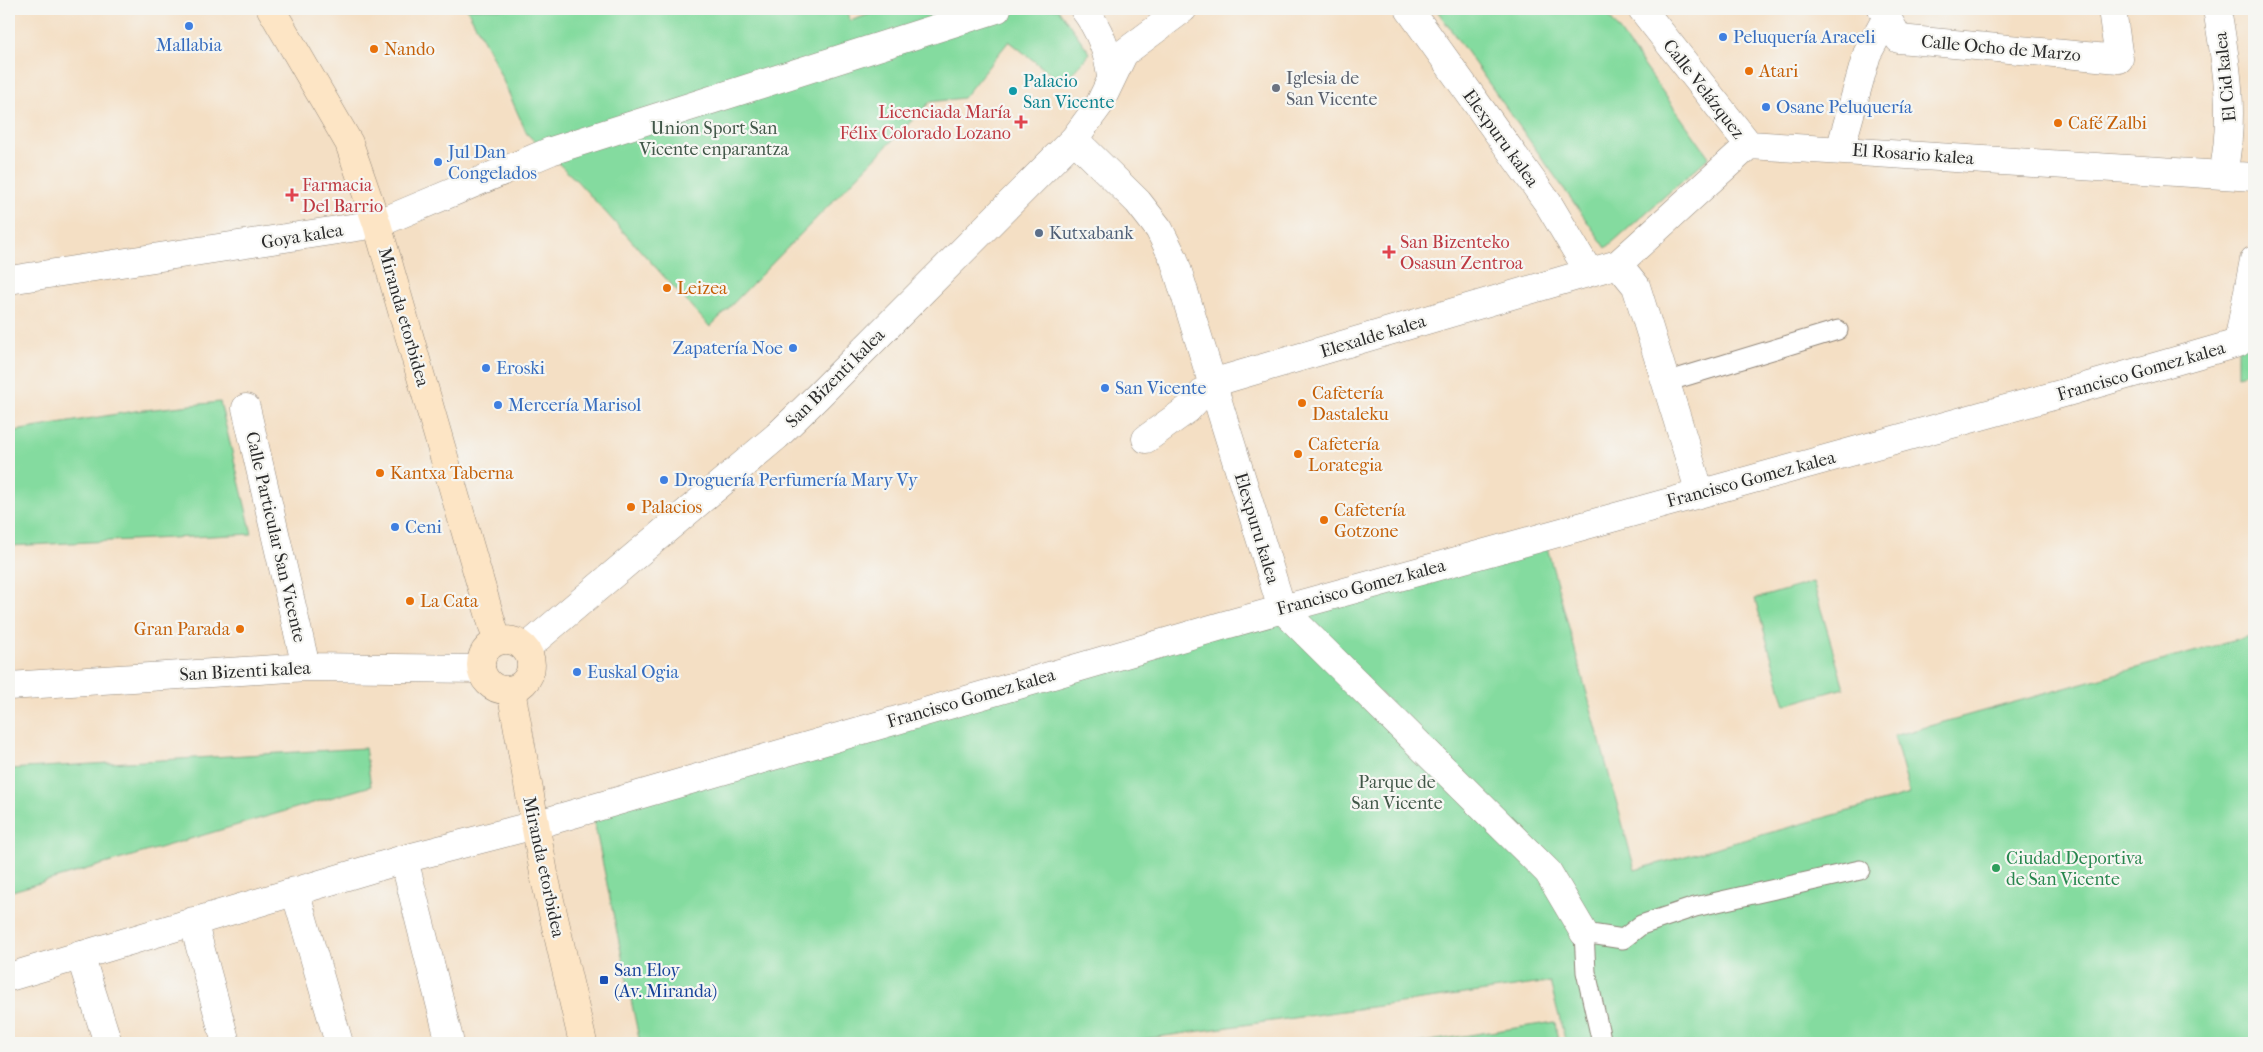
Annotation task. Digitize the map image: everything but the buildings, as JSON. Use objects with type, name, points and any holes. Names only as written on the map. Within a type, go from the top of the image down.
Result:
[{"type":"street","name":"Miranda etorbidea","points":[[271,9],[349,143],[377,224],[497,641]]},
{"type":"street","name":"Goya kalea","points":[[9,280],[377,224],[551,150],[996,9]]},
{"type":"street","points":[[1084,9],[1095,24],[1105,45],[1111,77]]},
{"type":"street","name":"San Bizenti kalea","points":[[526,648],[777,436],[1074,139],[1098,105],[1124,53],[1184,9]]},
{"type":"street","name":"Elexpuru kalea","points":[[1408,9],[1548,204],[1589,272]]},
{"type":"street","name":"Calle Velázquez","points":[[1642,9],[1749,145]]},
{"type":"street","name":"Calle Ocho de Marzo","points":[[1884,13],[1899,39],[2119,59],[2112,9]]},
{"type":"street","name":"El Cid kalea","points":[[2217,9],[2227,71],[2231,122],[2224,174]]},
{"type":"street","name":"Calle Ocho de Marzo","points":[[1840,150],[1867,54],[1884,13]]},
{"type":"street","name":"Elexpuru kalea","points":[[1074,139],[1132,196],[1159,228],[1174,259],[1282,609],[1548,872],[1584,932]]},
{"type":"street","points":[[1700,494],[1636,286],[1618,264],[1749,145]]},
{"type":"street","name":"El Rosario kalea","points":[[1749,145],[2254,177]]},
{"type":"street","name":"Francisco Gomez kalea","points":[[9,977],[404,859],[534,825],[1282,609],[2045,399],[2238,343],[2254,260]]},
{"type":"street","name":"Elexalde kalea","points":[[1212,383],[1618,264]]},
{"type":"street","points":[[1146,439],[1188,409],[1212,383]]},
{"type":"street","name":"Calle Particular San Vicente","points":[[246,408],[306,667]]},
{"type":"street","points":[[513,640],[526,648],[530,655],[531,671],[522,684],[511,690],[498,688],[490,684],[481,669],[484,652],[497,641],[513,640]]},
{"type":"street","name":"San Bizenti kalea","points":[[9,686],[306,667],[481,669]]},
{"type":"street","name":"Miranda etorbidea","points":[[511,690],[534,825],[583,1043]]},
{"type":"street","points":[[404,859],[449,1039]]},
{"type":"street","points":[[295,891],[339,1043]]},
{"type":"street","points":[[193,921],[226,1043]]},
{"type":"street","points":[[80,955],[108,1043]]},
{"type":"lane","points":[[1666,382],[1838,330]]},
{"type":"lane","points":[[1602,1043],[1586,972],[1584,932],[1623,939],[1641,925],[1695,907],[1860,870]]},
{"type":"green space","name":"Union Sport San Vicente enparantza","points":[[467,9],[846,9],[850,21],[885,9],[1058,9],[1090,53],[1063,84],[1009,41],[963,98],[930,102],[710,327],[577,181],[527,134],[492,56]]},
{"type":"green space","points":[[1436,9],[1604,9],[1709,157],[1606,248]]},
{"type":"green space","points":[[2254,280],[2254,371],[2238,375],[2238,343]]},
{"type":"green space","points":[[220,402],[252,534],[9,546],[9,432],[135,411]]},
{"type":"green space","name":"Parque de San Vicente","points":[[1544,536],[1635,870],[1910,794],[1894,736],[2254,635],[2254,1043],[1566,1043],[1550,982],[1115,1043],[640,1043],[591,807]]},
{"type":"green space","points":[[1813,582],[1844,688],[1785,705],[1755,599]]},
{"type":"green space","points":[[365,748],[371,786],[9,892],[9,769]]},
{"type":"green space","points":[[1555,1022],[1558,1043],[1417,1043]]},
{"type":"place","name":"Mallabia","points":[[189,26]]},
{"type":"place","name":"Peluquería Araceli","points":[[1723,37]]},
{"type":"place","name":"Nando","points":[[374,49]]},
{"type":"place","name":"Atari","points":[[1749,71]]},
{"type":"place","name":"Iglesia de San Vicente","points":[[1276,88]]},
{"type":"place","name":"Palacio San Vicente","points":[[1013,91]]},
{"type":"place","name":"Osane Peluquería","points":[[1766,107]]},
{"type":"place","name":"Licenciada María Félix Colorado Lozano","points":[[1021,122]]},
{"type":"place","name":"Café Zalbi","points":[[2058,123]]},
{"type":"place","name":"Jul Dan Congelados","points":[[438,162]]},
{"type":"place","name":"Farmacia Del Barrio","points":[[292,195]]},
{"type":"place","name":"Kutxabank","points":[[1039,233]]},
{"type":"place","name":"San Bizenteko Osasun Zentroa","points":[[1389,252]]},
{"type":"place","name":"Leizea","points":[[667,288]]},
{"type":"place","name":"Zapatería Noe","points":[[793,348]]},
{"type":"place","name":"Eroski","points":[[486,368]]},
{"type":"place","name":"San Vicente","points":[[1105,388]]},
{"type":"place","name":"Cafetería Dastaleku","points":[[1302,403]]},
{"type":"place","name":"Mercería Marisol","points":[[498,405]]},
{"type":"place","name":"Cafetería Lorategia","points":[[1298,454]]},
{"type":"place","name":"Kantxa Taberna","points":[[380,473]]},
{"type":"place","name":"Droguería Perfumería Mary Vy","points":[[664,480]]},
{"type":"place","name":"Palacios","points":[[631,507]]},
{"type":"place","name":"Cafetería Gotzone","points":[[1324,520]]},
{"type":"place","name":"Ceni","points":[[395,527]]},
{"type":"place","name":"La Cata","points":[[410,601]]},
{"type":"place","name":"Gran Parada","points":[[240,629]]},
{"type":"place","name":"Euskal Ogia","points":[[577,672]]},
{"type":"place","name":"Ciudad Deportiva de San Vicente","points":[[1996,868]]},
{"type":"place","name":"San Eloy (Av. Miranda)","points":[[604,980]]}]
